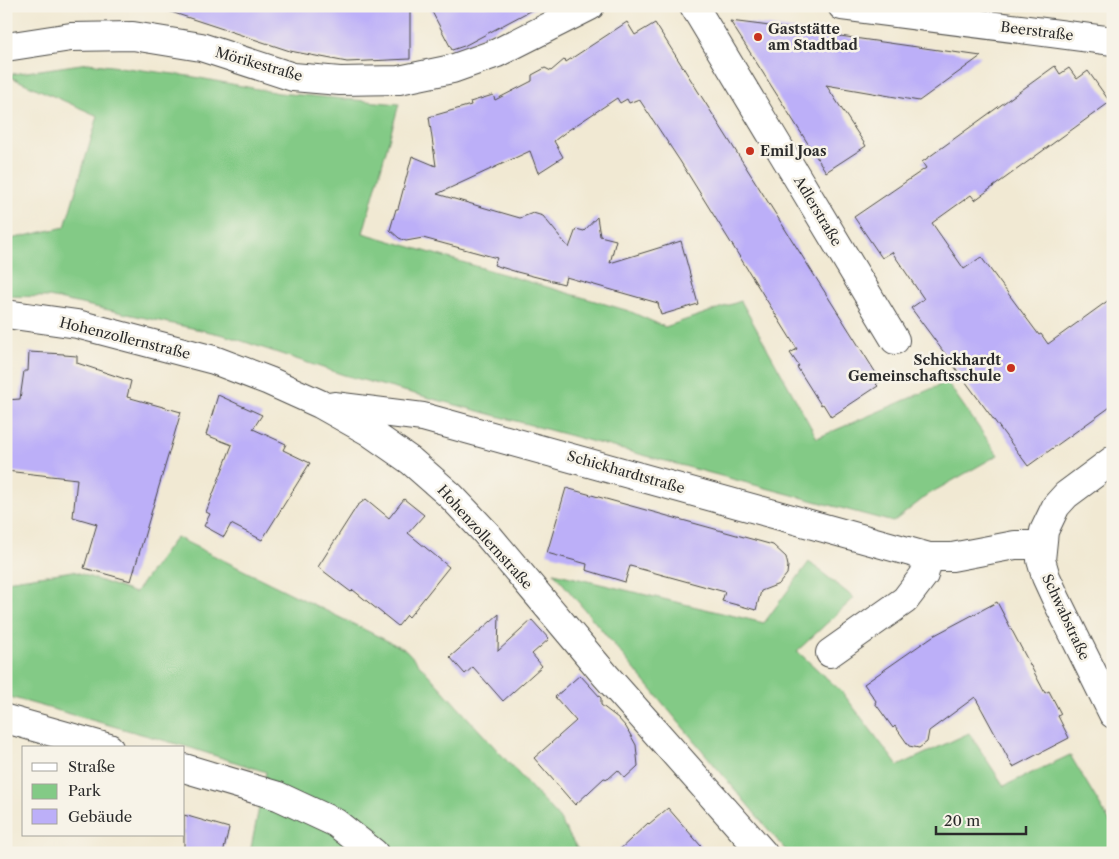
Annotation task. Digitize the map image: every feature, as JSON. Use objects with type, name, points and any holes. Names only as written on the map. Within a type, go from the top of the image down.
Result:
[{"type":"street","name":"Mörikestraße","points":[[6,47],[71,37],[134,36],[201,47],[293,77],[340,81],[399,80],[452,69],[497,53],[590,6]]},
{"type":"street","name":"Adlerstraße","points":[[694,6],[895,340]]},
{"type":"street","name":"Beerstraße","points":[[842,6],[1113,41]]},
{"type":"street","name":"Hohenzollernstraße","points":[[6,314],[77,324],[214,360],[269,381],[320,404],[368,431],[411,461],[451,496],[486,533],[606,676],[763,853]]},
{"type":"street","name":"Schickhardtstraße","points":[[320,404],[423,417],[929,557],[952,557],[1015,545],[1042,545]]},
{"type":"street","points":[[1042,545],[1046,525],[1056,506],[1066,495],[1113,460]]},
{"type":"street","name":"Schwabstraße","points":[[1042,545],[1041,560],[1046,577],[1113,714]]},
{"type":"street","points":[[830,653],[905,600],[924,575],[929,557]]},
{"type":"street","points":[[6,719],[102,746]]},
{"type":"street","points":[[185,768],[278,796],[336,823],[374,853]]},
{"type":"green space","points":[[88,63],[189,76],[279,93],[399,104],[363,233],[629,311],[665,327],[741,301],[817,438],[947,382],[998,455],[929,494],[893,522],[344,375],[224,335],[49,297],[6,296],[6,240],[65,227],[98,116],[6,75]]},
{"type":"green space","points":[[176,537],[406,650],[559,818],[580,853],[250,853],[266,772],[185,746],[6,696],[6,581],[73,571],[135,593]]},
{"type":"green space","points":[[809,562],[854,598],[797,651],[842,692],[898,766],[969,733],[1004,786],[1070,755],[1113,827],[1113,853],[788,853],[554,573],[764,623]]},
{"type":"building","points":[[168,6],[410,6],[410,59],[347,62],[290,51],[168,11]]},
{"type":"building","points":[[429,6],[539,6],[464,46],[452,50]]},
{"type":"building","points":[[730,21],[981,56],[919,101],[826,85],[866,146],[826,172]]},
{"type":"building","points":[[627,22],[635,35],[655,23],[881,381],[876,384],[878,386],[831,417],[823,404],[821,405],[790,353],[797,349],[680,161],[639,99],[629,103],[627,99],[620,103],[617,98],[567,131],[554,141],[563,157],[538,173],[530,151],[437,194],[520,218],[533,213],[543,216],[569,248],[576,229],[584,231],[597,217],[600,236],[616,240],[610,263],[681,241],[698,304],[661,315],[658,303],[566,277],[564,284],[517,272],[494,265],[497,258],[423,238],[406,241],[390,230],[396,209],[398,209],[412,156],[436,166],[429,117],[471,105],[470,102],[493,95],[495,100],[532,81],[532,75],[545,68],[551,71],[565,59],[566,62]]},
{"type":"building","points":[[1055,66],[1060,74],[1069,68],[1077,79],[1088,71],[1110,102],[975,200],[971,195],[932,223],[964,269],[981,257],[1039,335],[1041,334],[1048,344],[1113,297],[1113,405],[1028,466],[911,308],[924,299],[892,252],[882,258],[854,217],[926,168],[922,162]]},
{"type":"building","points":[[29,352],[77,356],[77,363],[131,381],[127,397],[181,412],[131,581],[84,568],[97,524],[73,517],[77,479],[6,471],[6,400],[20,399],[24,371],[28,371]]},
{"type":"building","points":[[218,395],[262,415],[253,429],[286,444],[283,450],[310,463],[262,540],[231,524],[224,537],[204,526],[210,514],[206,512],[232,445],[206,435]]},
{"type":"building","points":[[566,488],[773,545],[786,557],[787,574],[779,584],[761,591],[756,610],[722,601],[725,592],[630,566],[625,582],[586,570],[587,564],[547,553]]},
{"type":"building","points":[[366,499],[389,518],[404,499],[424,515],[408,533],[449,567],[409,617],[407,615],[398,626],[353,590],[351,592],[318,567],[357,506]]},
{"type":"building","points":[[997,602],[1045,693],[1049,691],[1061,714],[1058,716],[1069,738],[1013,767],[975,697],[929,731],[927,742],[919,748],[909,746],[895,726],[893,728],[864,684],[933,636]]},
{"type":"building","points":[[499,614],[498,651],[532,620],[549,639],[532,654],[542,666],[503,701],[473,667],[465,674],[450,657]]},
{"type":"building","points":[[580,675],[601,698],[601,705],[626,727],[636,745],[638,766],[625,778],[618,770],[608,779],[604,778],[575,805],[534,758],[576,721],[555,697]]},
{"type":"building","points":[[668,808],[707,853],[616,853],[648,823]]},
{"type":"building","points":[[185,815],[229,828],[223,853],[184,853]]},
{"type":"place","name":"Gaststätte am Stadtbad","points":[[758,37]]},
{"type":"place","name":"Emil Joas","points":[[750,151]]},
{"type":"place","name":"Schickhardt Gemeinschaftsschule","points":[[1011,368]]}]
